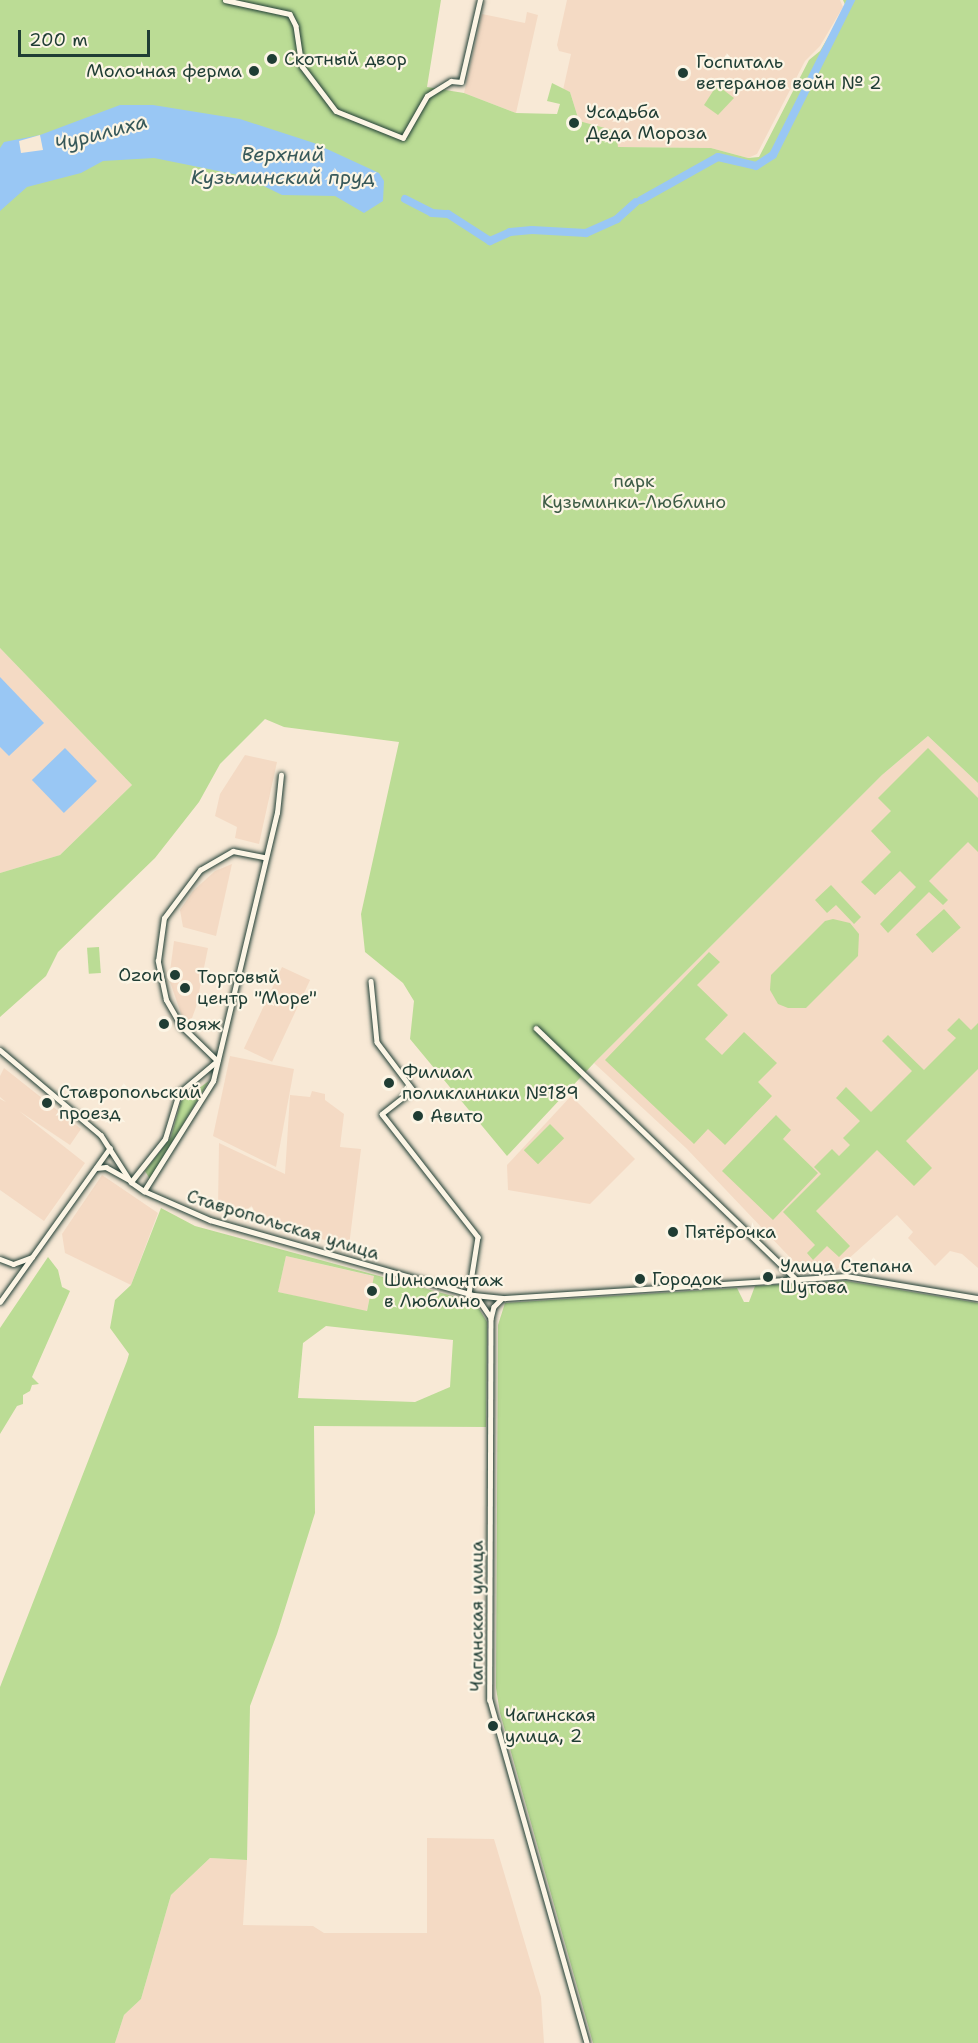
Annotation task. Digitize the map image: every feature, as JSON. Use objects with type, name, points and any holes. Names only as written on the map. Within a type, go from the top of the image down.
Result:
[{"type":"main road","points":[[0,1259],[14,1264],[32,1257]]},
{"type":"street","points":[[225,0],[290,14],[296,26],[302,66],[336,111],[403,138],[428,96],[451,81],[461,82],[480,0]]},
{"type":"street","points":[[144,1191],[213,1081],[264,857],[277,813],[281,775]]},
{"type":"street","points":[[217,1061],[181,1026],[166,1000],[158,961],[164,918],[200,870],[233,851],[264,857]]},
{"type":"street","points":[[370,981],[378,1042],[413,1090],[382,1114],[478,1237],[472,1295]]},
{"type":"street","points":[[536,1028],[795,1278]]},
{"type":"street","name":"Ставропольская улица","points":[[0,1050],[101,1135],[131,1182],[144,1191],[210,1220],[472,1295],[505,1298],[846,1276],[978,1298]]},
{"type":"street","points":[[93,1170],[106,1167],[131,1182],[165,1139],[179,1093],[217,1061]]},
{"type":"street","points":[[0,1302],[110,1148]]},
{"type":"street","name":"Ставропольская улица","points":[[472,1295],[485,1305]]},
{"type":"street","points":[[485,1305],[491,1297],[495,1306]]},
{"type":"street","points":[[485,1305],[495,1306],[505,1298]]},
{"type":"street","name":"Чагинская улица","points":[[485,1305],[491,1319]]},
{"type":"street","name":"Чагинская улица","points":[[495,1306],[491,1319],[490,1700],[587,2043]]},
{"type":"shaded area","name":"Госпиталь ветеранов войн № 2","points":[[567,0],[840,0],[843,7],[820,46],[805,61],[757,154],[748,158],[711,148],[618,147],[579,121],[570,92],[563,90],[571,54],[559,51],[557,45]]},
{"type":"shaded area","points":[[527,12],[538,15],[516,113],[464,93],[482,14],[525,23]]},
{"type":"shaded area","points":[[0,648],[132,785],[60,855],[0,873]]},
{"type":"shaded area","points":[[928,736],[978,783],[978,1268],[962,1254],[950,1251],[935,1266],[908,1238],[913,1232],[897,1215],[835,1271],[827,1262],[819,1272],[802,1270],[687,1149],[594,1063],[882,775]]},
{"type":"shaded area","points":[[245,755],[277,762],[259,844],[235,838],[237,827],[215,816],[220,794]]},
{"type":"shaded area","points":[[232,864],[216,936],[183,927],[180,910],[193,891],[215,871]]},
{"type":"shaded area","points":[[174,941],[208,948],[196,1007],[192,1018],[184,1022],[169,979]]},
{"type":"shaded area","points":[[282,967],[310,980],[272,1062],[244,1049]]},
{"type":"shaded area","points":[[230,1056],[294,1069],[276,1167],[213,1136]]},
{"type":"shaded area","points":[[4,1068],[81,1129],[70,1145],[19,1111],[85,1163],[44,1221],[0,1190],[0,1099],[6,1102],[0,1097],[0,1076]]},
{"type":"shaded area","points":[[312,1091],[325,1094],[325,1100],[344,1114],[340,1147],[361,1149],[349,1246],[285,1230],[218,1206],[219,1143],[285,1174],[290,1095],[310,1097]]},
{"type":"shaded area","points":[[571,1096],[635,1159],[590,1204],[508,1190],[507,1165]]},
{"type":"shaded area","points":[[102,1175],[158,1213],[131,1285],[65,1253],[62,1234]]},
{"type":"shaded area","points":[[286,1256],[375,1276],[366,1313],[278,1292]]},
{"type":"shaded area","points":[[427,1838],[494,1839],[541,1997],[544,2043],[115,2043],[124,2015],[141,1999],[171,1895],[210,1858],[247,1860],[243,1925],[313,1926],[324,1933],[427,1933]]},
{"type":"green space","name":"парк Кузьминки-Люблино","points":[[0,0],[441,0],[427,87],[464,93],[516,113],[557,114],[560,104],[547,101],[552,83],[570,92],[579,121],[616,131],[618,147],[711,148],[748,158],[759,157],[809,60],[820,51],[846,7],[843,0],[978,0],[978,783],[928,736],[882,775],[594,1063],[507,1156],[410,1039],[414,1001],[403,983],[365,952],[361,914],[399,742],[284,727],[265,719],[220,764],[199,802],[155,858],[58,952],[46,976],[0,1017],[0,873],[60,855],[132,785],[0,648]]},
{"type":"green space","points":[[717,85],[734,98],[718,115],[704,105]]},
{"type":"green space","points":[[928,748],[978,798],[978,852],[968,842],[929,881],[948,900],[943,905],[929,892],[888,933],[880,924],[916,887],[900,871],[875,895],[861,882],[891,852],[871,831],[891,811],[878,798]]},
{"type":"green space","points":[[831,885],[861,917],[854,924],[836,905],[827,913],[815,900]]},
{"type":"green space","points":[[944,909],[961,928],[932,953],[916,934]]},
{"type":"green space","points":[[833,919],[850,923],[859,934],[858,956],[806,1008],[788,1008],[778,1004],[770,990],[771,975],[825,921]]},
{"type":"green space","points":[[99,947],[101,973],[89,974],[87,948]]},
{"type":"green space","points":[[709,952],[720,962],[697,985],[728,1015],[705,1039],[722,1055],[744,1032],[777,1063],[758,1082],[772,1096],[725,1145],[708,1129],[694,1144],[605,1060]]},
{"type":"green space","points":[[959,1018],[971,1030],[978,1023],[978,1069],[906,1141],[932,1168],[914,1186],[877,1150],[816,1211],[850,1246],[839,1257],[827,1246],[813,1260],[807,1253],[815,1245],[783,1212],[821,1174],[814,1167],[832,1149],[839,1156],[850,1145],[843,1138],[860,1121],[836,1098],[846,1087],[871,1112],[912,1071],[882,1041],[888,1035],[924,1070],[956,1038],[947,1030]]},
{"type":"green space","points":[[209,1081],[150,1179],[145,1171],[171,1137],[181,1101]]},
{"type":"green space","points":[[776,1115],[791,1130],[783,1139],[818,1173],[773,1220],[722,1171]]},
{"type":"green space","points":[[550,1124],[564,1138],[538,1164],[524,1150]]},
{"type":"green space","points":[[161,1208],[195,1226],[475,1302],[487,1322],[486,1427],[314,1426],[315,1513],[277,1634],[250,1706],[247,1860],[210,1858],[171,1895],[141,1999],[124,2015],[115,2043],[0,2043],[0,1687],[127,1361],[129,1354],[110,1328],[115,1300],[131,1285]],"holes":[[[286,1256],[374,1276],[367,1311],[278,1292]],[[326,1326],[453,1340],[450,1387],[415,1402],[298,1398],[303,1343]]]},
{"type":"green space","points":[[48,1257],[58,1270],[62,1287],[70,1291],[32,1377],[39,1384],[32,1385],[30,1391],[23,1395],[23,1404],[17,1406],[0,1434],[0,1328]]},
{"type":"green space","points":[[846,1281],[978,1303],[978,2043],[593,2043],[500,1713],[496,1688],[498,1325],[505,1303],[737,1288],[744,1302],[749,1302],[755,1286]]},
{"type":"water","name":"Верхний Кузьминский пруд","points":[[120,105],[153,105],[240,119],[314,143],[379,173],[384,181],[383,201],[364,213],[335,196],[282,195],[243,176],[154,158],[103,161],[81,173],[27,187],[0,211],[0,148],[4,142],[40,135]]},
{"type":"water","points":[[0,677],[44,723],[9,756],[0,747]]},
{"type":"water","points":[[65,748],[97,781],[64,813],[32,780]]},
{"type":"pier","points":[[40,135],[43,150],[21,153],[19,141]]},
{"type":"waterway","name":"Чурилиха","points":[[641,200],[718,157],[756,166],[773,155],[851,0]]},
{"type":"waterway","name":"Чурилиха","points":[[405,199],[432,213],[448,214],[490,241],[510,232],[532,230],[586,233],[617,219],[636,202]]},
{"type":"place","name":"Скотный двор","points":[[272,59]]},
{"type":"place","name":"Молочная ферма","points":[[254,71]]},
{"type":"place","name":"Госпиталь ветеранов войн № 2","points":[[683,73]]},
{"type":"place","name":"Усадьба Деда Мороза","points":[[574,123]]},
{"type":"place","name":"Ozon","points":[[175,975]]},
{"type":"place","name":"Торговый центр \"Море\"","points":[[185,988]]},
{"type":"place","name":"Вояж","points":[[164,1024]]},
{"type":"place","name":"Филиал поликлиники №189","points":[[389,1083]]},
{"type":"place","name":"Ставропольский проезд","points":[[47,1103]]},
{"type":"place","name":"Авито","points":[[418,1116]]},
{"type":"place","name":"Пятёрочка","points":[[673,1232]]},
{"type":"place","name":"Улица Степана Шутова","points":[[768,1277]]},
{"type":"place","name":"Городок","points":[[640,1279]]},
{"type":"place","name":"Шиномонтаж в Люблино","points":[[372,1291]]},
{"type":"place","name":"Чагинская улица, 2","points":[[493,1726]]}]
